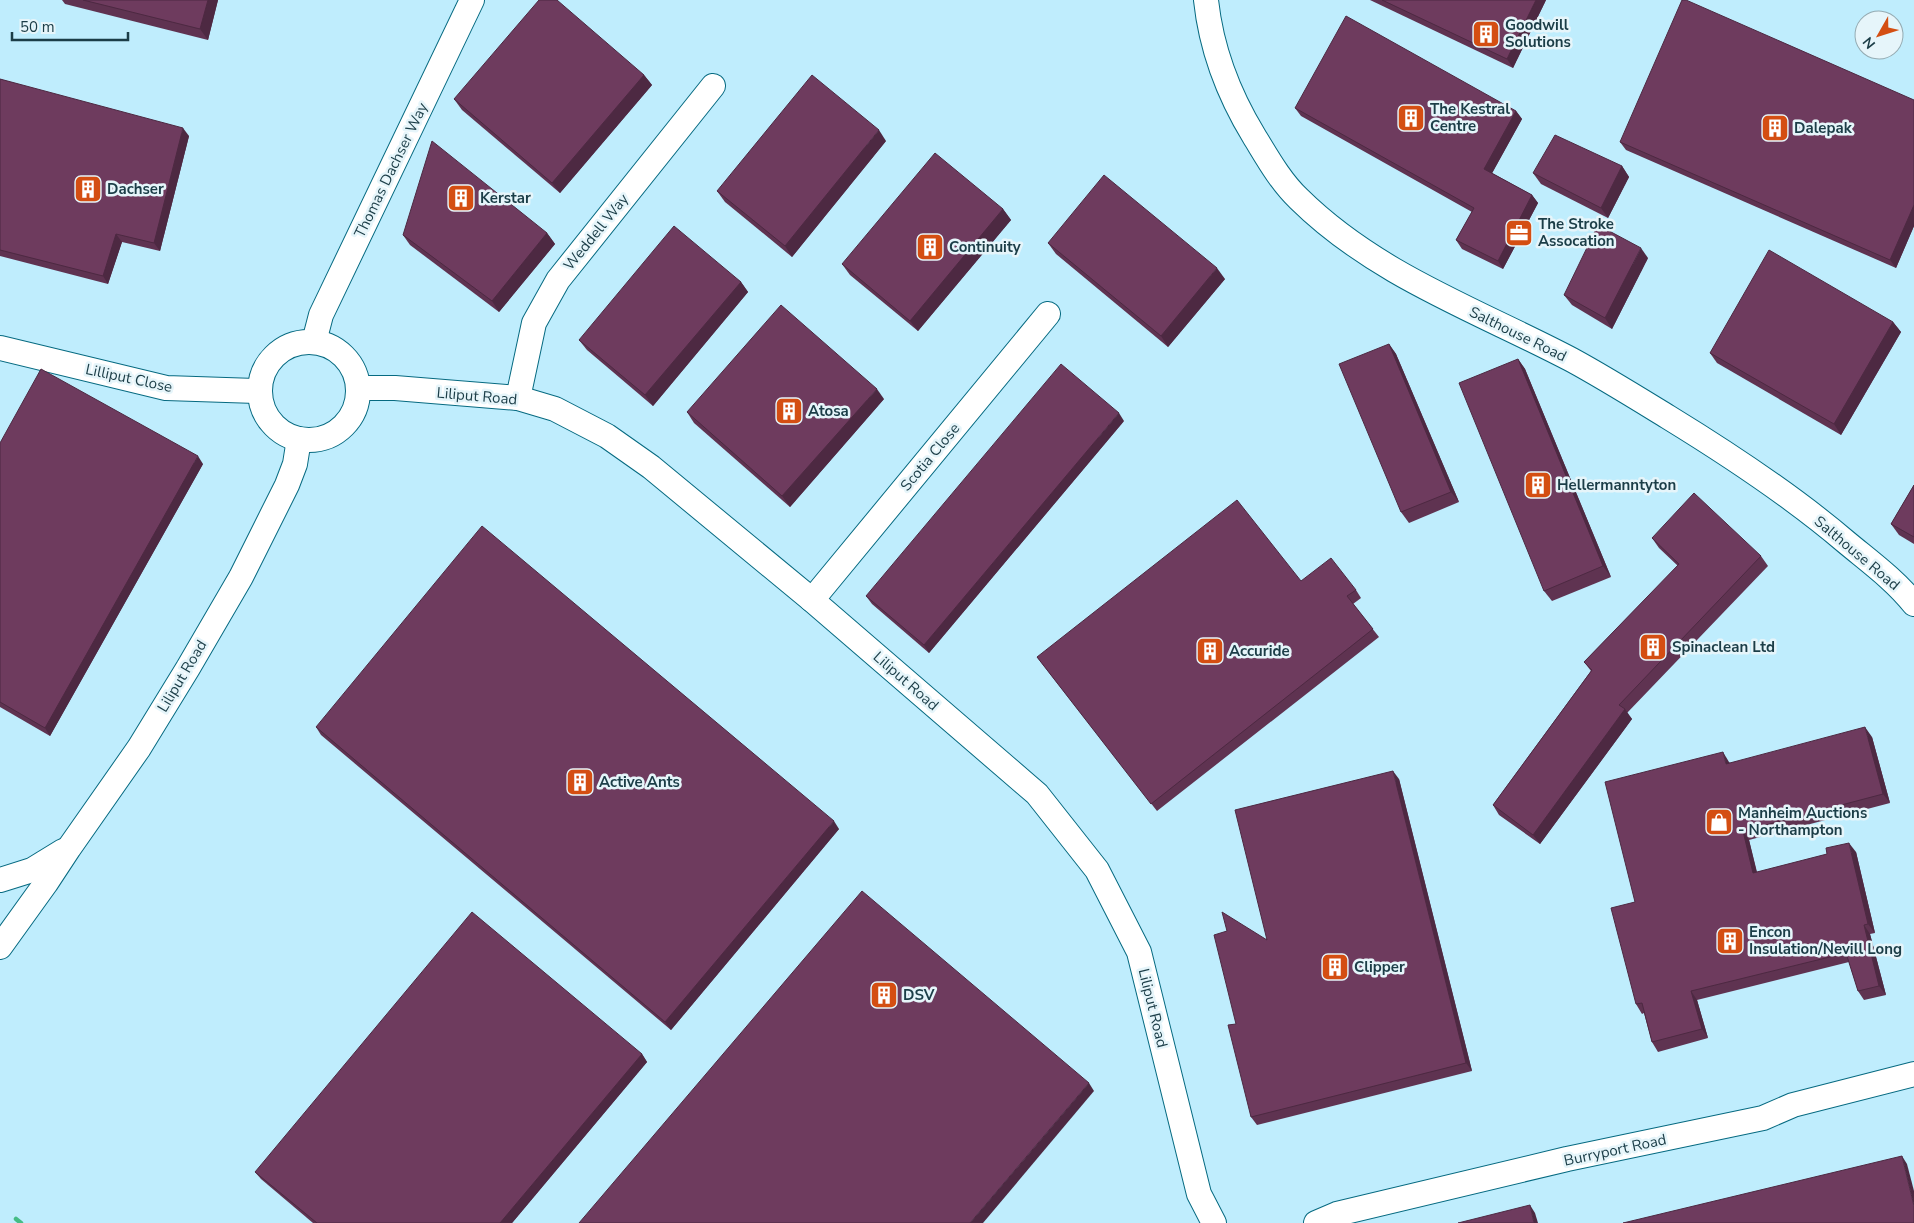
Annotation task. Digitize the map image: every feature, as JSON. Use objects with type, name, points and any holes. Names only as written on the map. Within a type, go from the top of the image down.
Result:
[{"type":"street","name":"Thomas Dachser Way","points":[[314,342],[321,315],[472,0]]},
{"type":"street","name":"Salthouse Road","points":[[1206,0],[1208,18],[1221,67],[1238,110],[1275,170],[1298,198],[1365,252],[1407,279],[1451,302],[1524,335],[1599,374],[1730,455],[1830,528],[1893,580],[1914,604]]},
{"type":"street","name":"Weddell Way","points":[[518,398],[534,323],[558,280],[713,86]]},
{"type":"street","name":"Scotia Close","points":[[812,600],[1048,314]]},
{"type":"street","points":[[300,342],[314,342],[328,345],[344,357],[355,374],[358,388],[357,403],[351,417],[341,428],[329,436],[314,440],[299,439],[285,434],[273,424],[264,411],[259,391],[266,368],[274,356],[286,347],[300,342]]},
{"type":"street","name":"Lilliput Close","points":[[0,348],[166,388],[259,391]]},
{"type":"street","name":"Liliput Road","points":[[358,388],[395,388],[518,398],[555,409],[607,436],[651,467],[812,600],[1037,794],[1096,870],[1140,952],[1199,1194],[1214,1223]]},
{"type":"street","name":"Liliput Road","points":[[0,947],[46,884],[139,748],[241,577],[287,485],[295,464],[299,439]]},
{"type":"street","name":"Liliput Road","points":[[0,880],[32,870],[69,848]]},
{"type":"street","name":"Burryport Road","points":[[1316,1223],[1336,1214],[1567,1159],[1763,1118],[1793,1105],[1914,1074]]},
{"type":"building","points":[[83,0],[208,0],[200,29]]},
{"type":"building","points":[[539,0],[557,0],[644,75],[552,183],[454,99]]},
{"type":"building","name":"Goodwill Solutions","points":[[1382,0],[1536,0],[1507,59]]},
{"type":"building","name":"Dalepak","points":[[1682,0],[1686,0],[1914,100],[1914,205],[1890,260],[1620,142]]},
{"type":"building","name":"The Kestral Centre","points":[[1346,16],[1516,111],[1484,169],[1532,195],[1498,261],[1456,240],[1474,208],[1295,108]]},
{"type":"building","points":[[812,75],[879,130],[785,246],[717,191]]},
{"type":"building","name":"Dachser","points":[[0,79],[183,128],[154,243],[116,234],[103,276],[0,250]]},
{"type":"building","points":[[1555,135],[1622,166],[1601,208],[1533,173]]},
{"type":"building","name":"Kerstar","points":[[432,141],[547,233],[492,301],[403,235]]},
{"type":"building","name":"Continuity","points":[[935,153],[1003,209],[910,321],[842,264]]},
{"type":"building","points":[[1104,175],[1217,268],[1161,336],[1048,243]]},
{"type":"building","points":[[1598,225],[1641,248],[1605,318],[1564,295]]},
{"type":"building","points":[[674,226],[741,282],[645,395],[579,340]]},
{"type":"building","points":[[1769,250],[1893,322],[1834,424],[1710,353]]},
{"type":"building","name":"Atosa","points":[[781,305],[877,389],[782,496],[687,412]]},
{"type":"building","points":[[1389,344],[1451,492],[1401,512],[1339,364]]},
{"type":"building","name":"Hellermanntyton","points":[[1518,359],[1603,566],[1544,591],[1459,383]]},
{"type":"building","points":[[1061,364],[1119,413],[924,645],[866,596]]},
{"type":"building","points":[[41,369],[198,456],[45,728],[0,702],[0,443]]},
{"type":"building","points":[[1914,485],[1914,537],[1891,524]]},
{"type":"building","points":[[1694,493],[1761,556],[1619,705],[1625,709],[1533,835],[1493,805],[1592,670],[1584,662],[1679,564],[1652,538]]},
{"type":"building","name":"Accuride","points":[[1237,500],[1301,581],[1331,558],[1356,590],[1347,596],[1373,629],[1151,804],[1037,657]]},
{"type":"building","name":"Active Ants","points":[[482,526],[834,821],[665,1022],[316,727]]},
{"type":"building","points":[[1865,727],[1883,794],[1743,831],[1753,873],[1827,854],[1826,848],[1849,843],[1868,924],[1864,925],[1879,986],[1858,991],[1846,953],[1691,991],[1702,1029],[1652,1042],[1642,1003],[1636,1004],[1611,908],[1635,902],[1605,782],[1723,752],[1726,764]]},
{"type":"building","name":"Clipper","points":[[1393,771],[1466,1063],[1251,1117],[1228,1025],[1236,1024],[1214,935],[1227,931],[1222,912],[1267,940],[1235,810]]},
{"type":"building","name":"DSV","points":[[862,891],[1089,1083],[970,1223],[579,1223]]},
{"type":"building","points":[[472,912],[642,1054],[500,1223],[317,1223],[255,1172]]},
{"type":"building","points":[[1902,1156],[1914,1206],[1914,1223],[1623,1223]]},
{"type":"building","points":[[1530,1205],[1534,1223],[1458,1223]]},
{"type":"waterway","points":[[16,1219],[21,1223]]},
{"type":"place","name":"Goodwill Solutions","points":[[1486,34]]},
{"type":"place","name":"The Kestral Centre","points":[[1411,118]]},
{"type":"place","name":"Dalepak","points":[[1775,128]]},
{"type":"place","name":"Dachser","points":[[88,189]]},
{"type":"place","name":"Kerstar","points":[[461,198]]},
{"type":"place","name":"The Stroke Assocation","points":[[1519,233]]},
{"type":"place","name":"Continuity","points":[[930,247]]},
{"type":"place","name":"Atosa","points":[[789,411]]},
{"type":"place","name":"Hellermanntyton","points":[[1538,485]]},
{"type":"place","name":"Spinaclean Ltd","points":[[1653,647]]},
{"type":"place","name":"Accuride","points":[[1210,651]]},
{"type":"place","name":"Active Ants","points":[[580,782]]},
{"type":"place","name":"Manheim Auctions - Northampton","points":[[1719,822]]},
{"type":"place","name":"Encon Insulation/Nevill Long","points":[[1730,941]]},
{"type":"place","name":"Clipper","points":[[1335,967]]},
{"type":"place","name":"DSV","points":[[884,995]]}]
